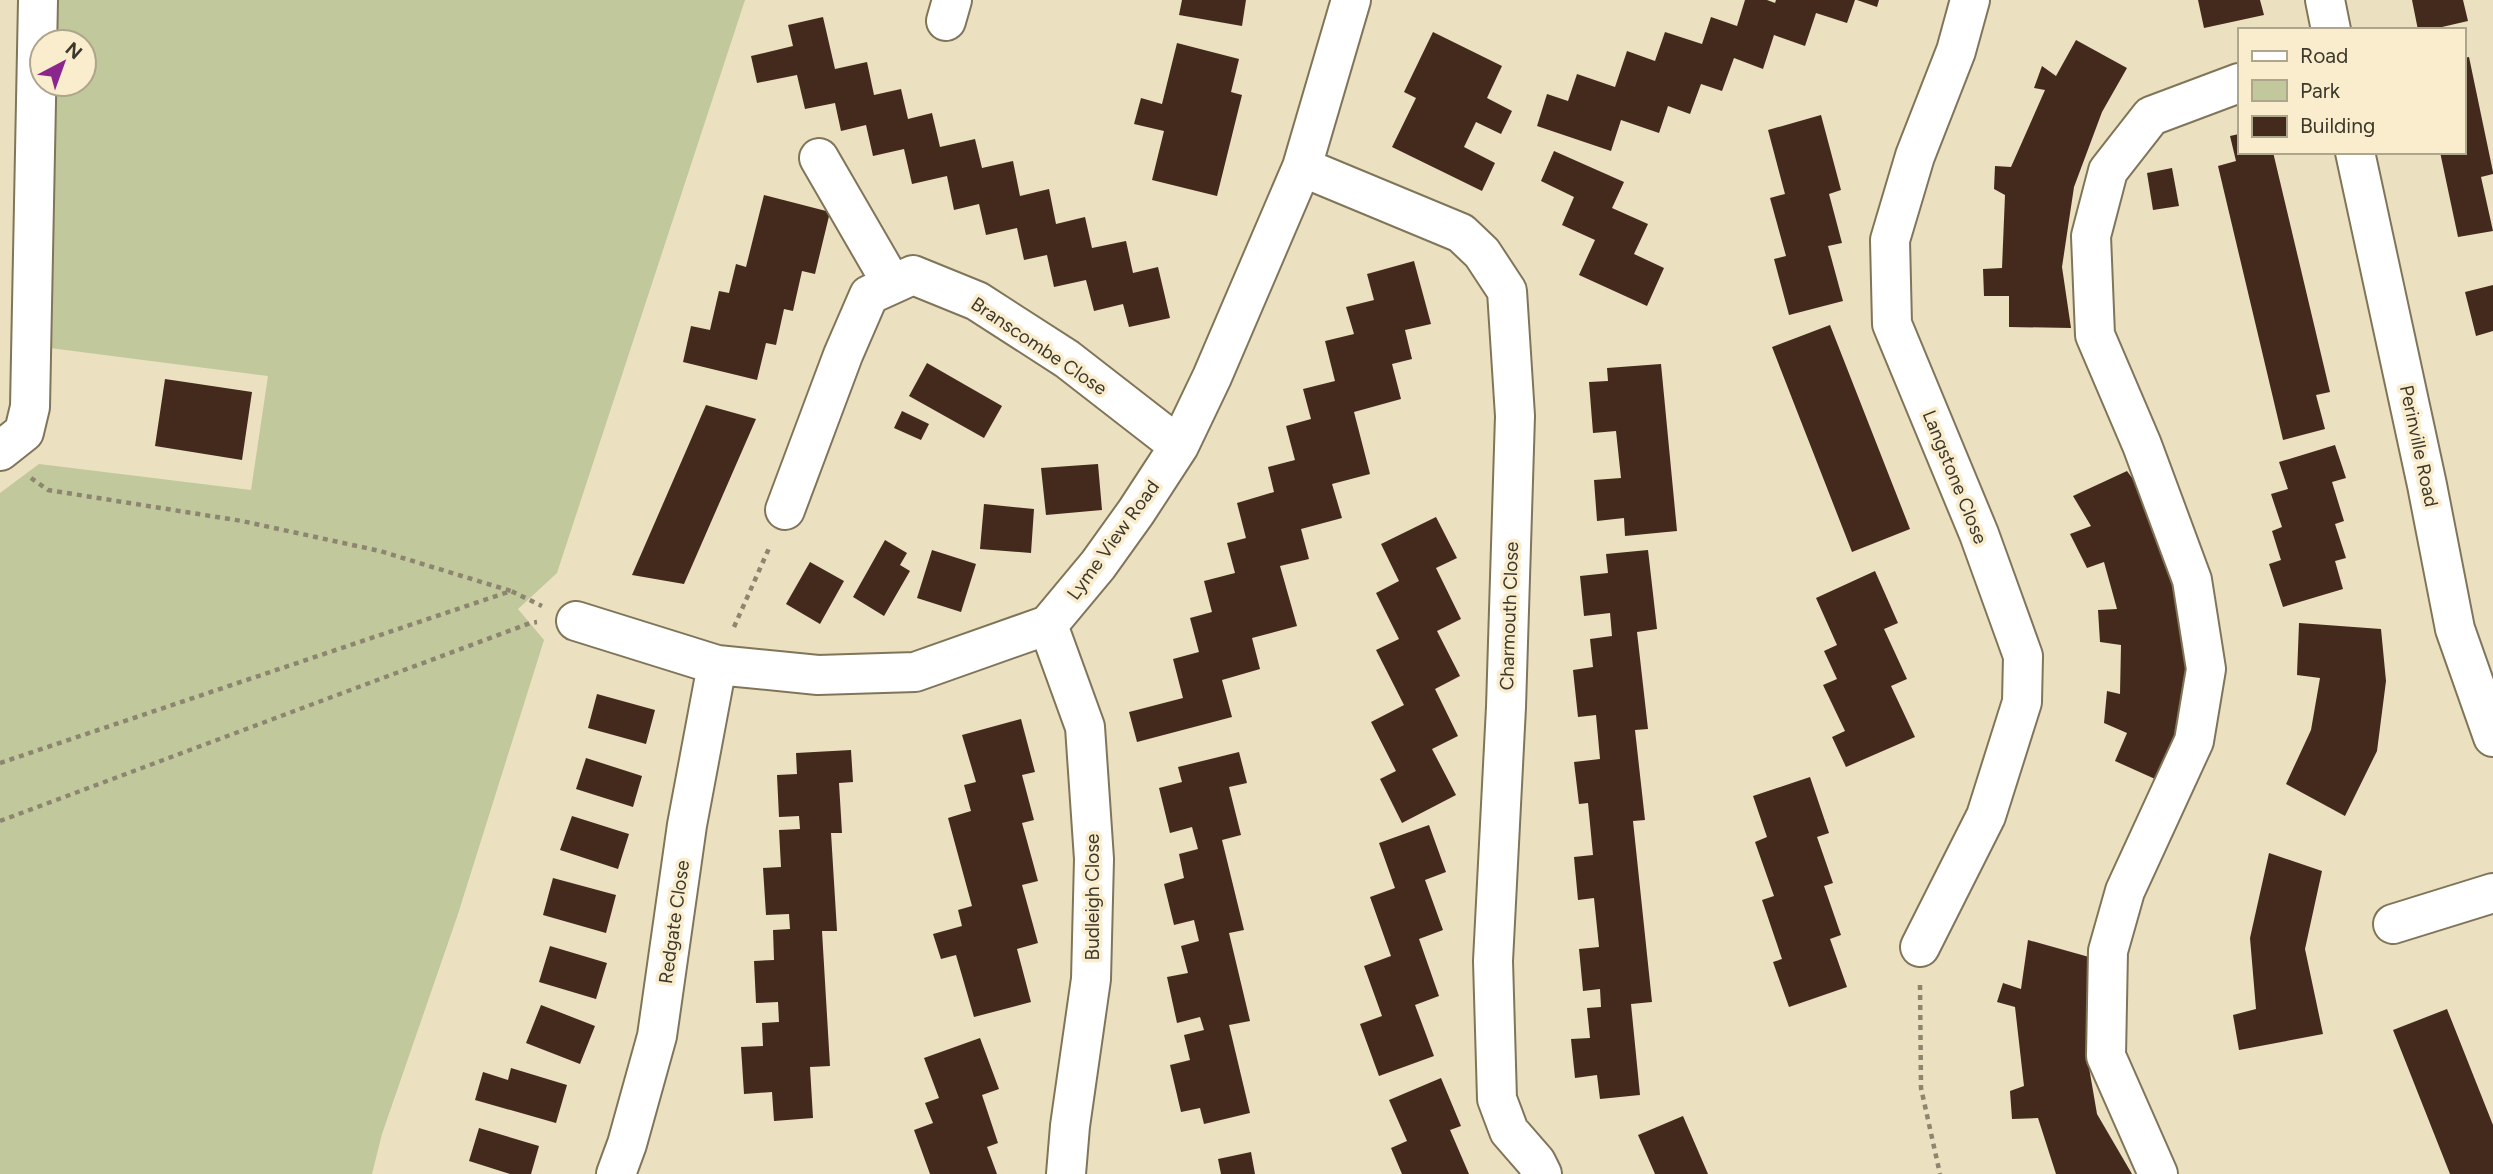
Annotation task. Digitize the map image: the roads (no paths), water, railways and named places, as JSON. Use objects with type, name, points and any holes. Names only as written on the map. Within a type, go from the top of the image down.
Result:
[{"type":"street","points":[[0,451],[24,432],[30,407],[38,0]]},
{"type":"street","name":"Lyme View Road","points":[[1048,625],[1098,565],[1136,512],[1178,446],[1212,377],[1302,167],[1351,0]]},
{"type":"street","name":"Langstone Close","points":[[1920,947],[1986,816],[2022,702],[2022,656],[2018,644],[1979,534],[1892,324],[1890,240],[1915,156],[1956,51],[1970,0]]},
{"type":"street","points":[[2325,0],[2331,28]]},
{"type":"street","points":[[2158,1174],[2106,1056],[2108,951],[2125,891],[2194,740],[2206,669],[2192,580],[2142,445],[2095,335],[2091,236],[2108,171],[2151,116],[2238,83]]},
{"type":"street","name":"Perinville Road","points":[[2355,154],[2427,485],[2455,629],[2493,737]]},
{"type":"street","points":[[819,158],[892,284]]},
{"type":"street","name":"Charmouth Close","points":[[1302,167],[1461,233],[1482,253],[1507,291],[1515,416],[1506,707],[1493,961],[1497,1099],[1509,1131],[1536,1162],[1542,1174]]},
{"type":"street","name":"Branscombe Close","points":[[785,510],[843,355],[869,295],[913,275],[977,301],[1067,359],[1178,446]]},
{"type":"street","points":[[576,621],[717,665],[818,675],[915,672],[1048,625]]},
{"type":"street","name":"Budleigh Close","points":[[1048,625],[1086,727],[1094,859],[1091,979],[1070,1126],[1066,1174]]},
{"type":"street","name":"Redgate Close","points":[[616,1174],[657,1036],[687,825],[717,665]]},
{"type":"street","points":[[2393,924],[2493,893]]}]
